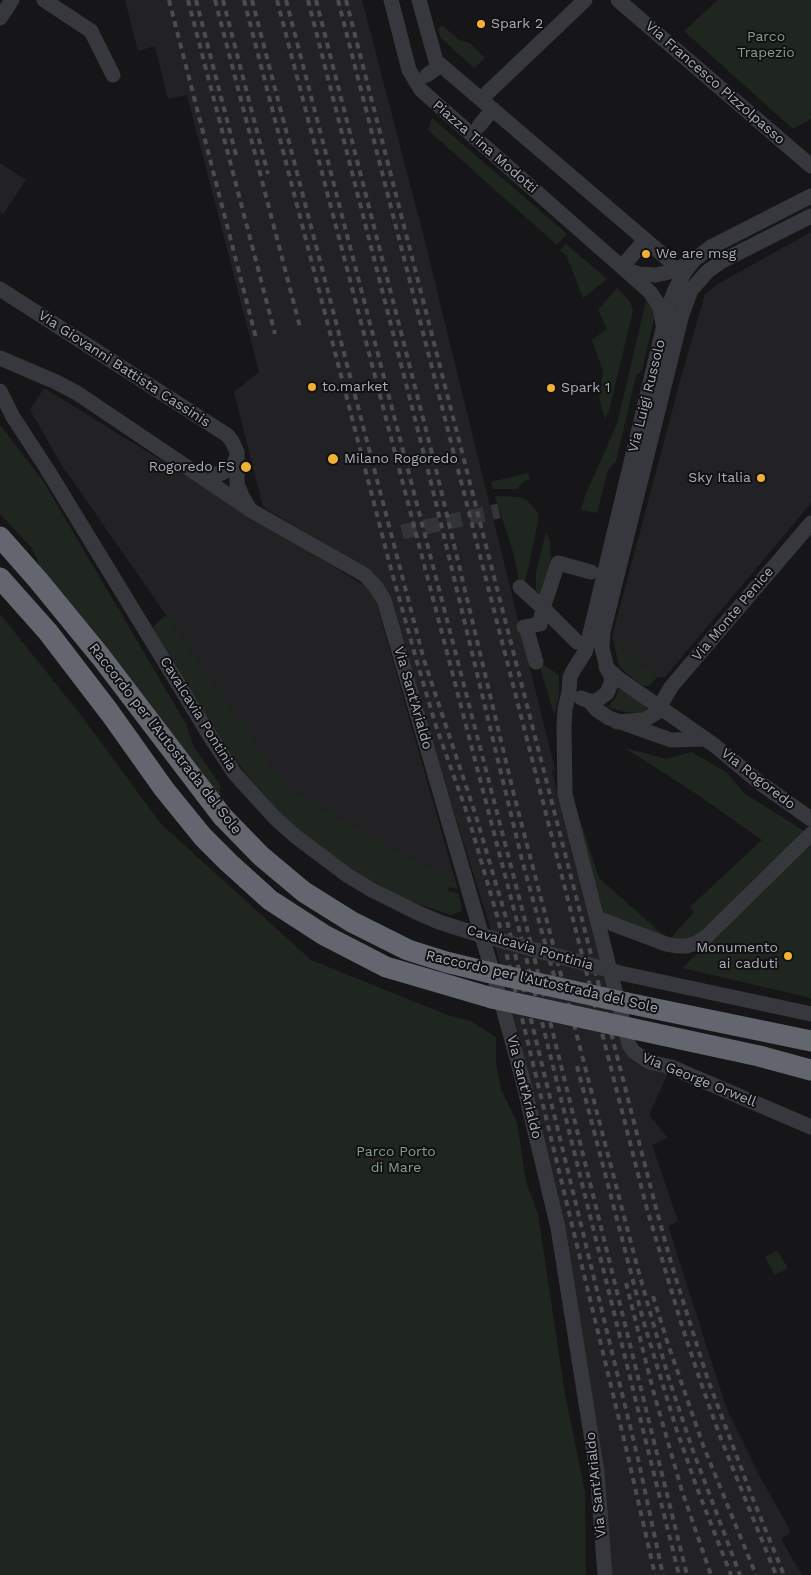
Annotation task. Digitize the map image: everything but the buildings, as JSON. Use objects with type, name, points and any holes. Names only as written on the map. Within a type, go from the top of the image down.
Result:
[{"type":"highway","points":[[0,521],[20,544],[31,570],[38,580]]},
{"type":"highway","name":"Raccordo per l'Autostrada del Sole","points":[[0,537],[101,657],[216,809],[240,836],[274,868],[328,908],[408,950],[446,962],[627,1003],[811,1041]]},
{"type":"highway","name":"Raccordo per l'Autostrada del Sole","points":[[0,578],[48,632],[110,713],[164,789],[203,837],[270,900],[324,935],[386,967],[492,998],[759,1056],[811,1070]]},
{"type":"street","points":[[0,18],[12,0]]},
{"type":"street","points":[[44,0],[91,31],[113,75]]},
{"type":"street","name":"Piazza Tina Modotti","points":[[391,0],[409,70],[421,90],[625,264],[656,300],[661,312],[664,328]]},
{"type":"street","points":[[419,0],[436,61],[669,260]]},
{"type":"street","points":[[481,99],[584,0]]},
{"type":"street","name":"Via Francesco Pizzolpasso","points":[[618,0],[811,166]]},
{"type":"street","points":[[427,76],[441,65]]},
{"type":"street","points":[[478,126],[493,109]]},
{"type":"street","name":"Via Luigi Russolo","points":[[577,665],[585,652],[588,642],[668,308],[675,290],[694,260],[710,247],[811,196]]},
{"type":"street","name":"Via Luigi Russolo","points":[[608,669],[602,648],[603,632],[682,314],[691,290],[708,271],[722,262],[811,216]]},
{"type":"street","points":[[625,264],[645,240]]},
{"type":"street","name":"Piazza Tina Modotti","points":[[625,264],[631,272],[656,275],[674,271],[694,260]]},
{"type":"street","name":"Via Giovanni Battista Cassinis","points":[[0,290],[228,436],[235,446],[238,457],[238,484],[242,496],[252,511]]},
{"type":"street","points":[[0,358],[77,393],[252,511]]},
{"type":"street","name":"Cavalcavia Pontinia","points":[[0,391],[13,417],[235,774],[276,819],[347,875],[416,912],[439,922],[477,934],[620,974],[811,1014]]},
{"type":"street","name":"Cavalcavia Pontinia","points":[[0,404],[13,417]]},
{"type":"street","points":[[190,468],[212,474],[220,474],[231,468],[238,457]]},
{"type":"street","name":"Via Sant'Arialdo","points":[[252,511],[365,575],[380,593],[388,612],[505,1015],[522,1077],[558,1228],[597,1472],[604,1575]]},
{"type":"street","name":"Via Monte Penice","points":[[660,708],[671,687],[811,522]]},
{"type":"street","points":[[536,662],[525,627],[540,624],[543,608],[558,563],[591,572]]},
{"type":"street","points":[[520,587],[577,642]]},
{"type":"street","points":[[589,660],[596,660],[608,669],[612,681],[607,693],[596,700],[582,699],[572,690],[570,684],[573,671],[577,665],[589,660]]},
{"type":"street","name":"Via Rogoredo","points":[[608,669],[619,679],[714,745],[760,783],[811,819]]},
{"type":"street","name":"Via George Orwell","points":[[570,684],[564,714],[564,785],[629,1045],[634,1052],[649,1062],[671,1067],[811,1127]]},
{"type":"street","points":[[589,701],[598,710],[617,722],[671,740],[704,739]]},
{"type":"street","points":[[617,722],[644,720],[656,713],[660,708]]},
{"type":"street","points":[[598,918],[666,944],[686,946],[697,943],[707,936],[811,834]]},
{"type":"shaded area","points":[[125,0],[362,0],[424,238],[555,770],[552,771],[555,784],[620,1042],[628,1057],[635,1063],[645,1069],[668,1073],[649,1115],[668,1138],[652,1145],[678,1221],[668,1226],[726,1407],[758,1473],[791,1532],[781,1539],[802,1575],[608,1575],[542,1132],[490,927],[389,595],[376,575],[263,507],[234,392],[259,372],[187,95],[168,99],[155,46],[138,51]]},
{"type":"shaded area","points":[[0,163],[26,180],[3,214],[0,212]]},
{"type":"shaded area","points":[[811,232],[811,503],[665,677],[658,677],[614,642],[612,637],[705,294],[718,284]]},
{"type":"shaded area","points":[[44,388],[373,591],[456,883],[328,812],[298,793],[274,770],[61,464],[30,410]]},
{"type":"green space","name":"Parco Trapezio","points":[[718,0],[811,0],[811,119],[793,129],[684,31]]},
{"type":"green space","points":[[442,25],[459,40],[470,43],[485,58],[474,68],[441,38],[438,29]]},
{"type":"green space","points":[[432,118],[567,234],[557,245],[428,130]]},
{"type":"green space","points":[[566,244],[607,279],[583,298],[567,257],[560,250]]},
{"type":"green space","points":[[617,288],[629,300],[633,310],[609,411],[605,419],[599,397],[603,371],[592,340],[607,329],[598,310]]},
{"type":"green space","points":[[646,301],[654,310],[654,319],[642,370],[636,376],[616,461],[608,470],[597,513],[581,510],[585,496],[617,424]]},
{"type":"green space","points":[[0,425],[43,481],[186,724],[194,747],[220,785],[220,800],[44,575],[32,548],[0,514]]},
{"type":"green space","points":[[528,473],[530,479],[524,481],[517,489],[493,489],[491,482]]},
{"type":"green space","points":[[495,496],[519,497],[527,500],[538,513],[528,570],[525,580],[520,587],[514,555]]},
{"type":"green space","points":[[546,532],[550,541],[551,562],[540,596],[536,590],[536,573]]},
{"type":"green space","name":"Parco Porto di Mare","points":[[0,614],[80,714],[161,824],[311,960],[450,1016],[471,1021],[496,1037],[496,1063],[501,1089],[517,1123],[526,1182],[538,1214],[565,1394],[585,1492],[586,1575],[0,1575]]},
{"type":"green space","points":[[166,615],[274,770],[298,793],[328,812],[456,883],[458,889],[449,887],[448,891],[459,894],[462,911],[451,915],[404,899],[348,867],[290,824],[247,775],[216,733],[183,678],[153,627]]},
{"type":"green space","points":[[614,642],[658,677],[649,686],[642,685],[621,668],[618,663]]},
{"type":"green space","points":[[538,661],[559,675],[559,694],[555,714],[554,714]]},
{"type":"green space","points":[[619,689],[648,708],[642,713],[636,713],[624,712],[608,707],[615,699]]},
{"type":"green space","points":[[625,748],[667,759],[691,752],[726,772],[744,793],[807,833],[705,934],[693,941],[671,942],[603,916],[570,789],[599,878],[669,940],[694,912],[690,907],[762,840],[692,791]]},
{"type":"green space","points":[[811,845],[811,998],[682,968]]},
{"type":"green space","points":[[777,1251],[788,1268],[775,1275],[765,1257]]},
{"type":"tunnel","points":[[402,532],[499,511]]},
{"type":"railway","points":[[169,0],[256,338]]},
{"type":"railway","points":[[188,0],[275,334]]},
{"type":"railway","points":[[196,0],[236,155]]},
{"type":"railway","points":[[215,0],[300,327]]},
{"type":"railway","points":[[223,0],[268,174]]},
{"type":"railway","points":[[244,0],[391,569],[436,726],[468,816],[498,919],[655,1575]]},
{"type":"railway","points":[[252,0],[424,660],[475,813],[507,921],[639,1463],[663,1575]]},
{"type":"railway","points":[[277,0],[518,925],[679,1575]]},
{"type":"railway","points":[[286,0],[527,928],[687,1575]]},
{"type":"railway","points":[[308,0],[427,466],[522,860],[556,983]]},
{"type":"railway","points":[[316,0],[435,465],[514,795],[636,1262],[668,1376],[692,1448],[740,1575]]},
{"type":"railway","points":[[338,0],[647,1209],[701,1383],[721,1439],[776,1575]]},
{"type":"railway","points":[[346,0],[672,1266],[708,1380],[784,1575]]},
{"type":"railway","points":[[577,1066],[644,1323],[676,1428],[731,1575]]},
{"type":"railway","points":[[626,1283],[653,1390],[682,1491],[711,1575]]},
{"type":"railway","points":[[653,1296],[703,1445],[756,1575]]},
{"type":"place","name":"Spark 2","points":[[481,24]]},
{"type":"place","name":"We are msg","points":[[646,254]]},
{"type":"place","name":"to.market","points":[[312,387]]},
{"type":"place","name":"Spark 1","points":[[551,388]]},
{"type":"place","name":"Milano Rogoredo","points":[[333,459]]},
{"type":"place","name":"Rogoredo FS","points":[[246,467]]},
{"type":"place","name":"Sky Italia","points":[[761,478]]},
{"type":"place","name":"Monumento ai caduti","points":[[788,956]]}]
